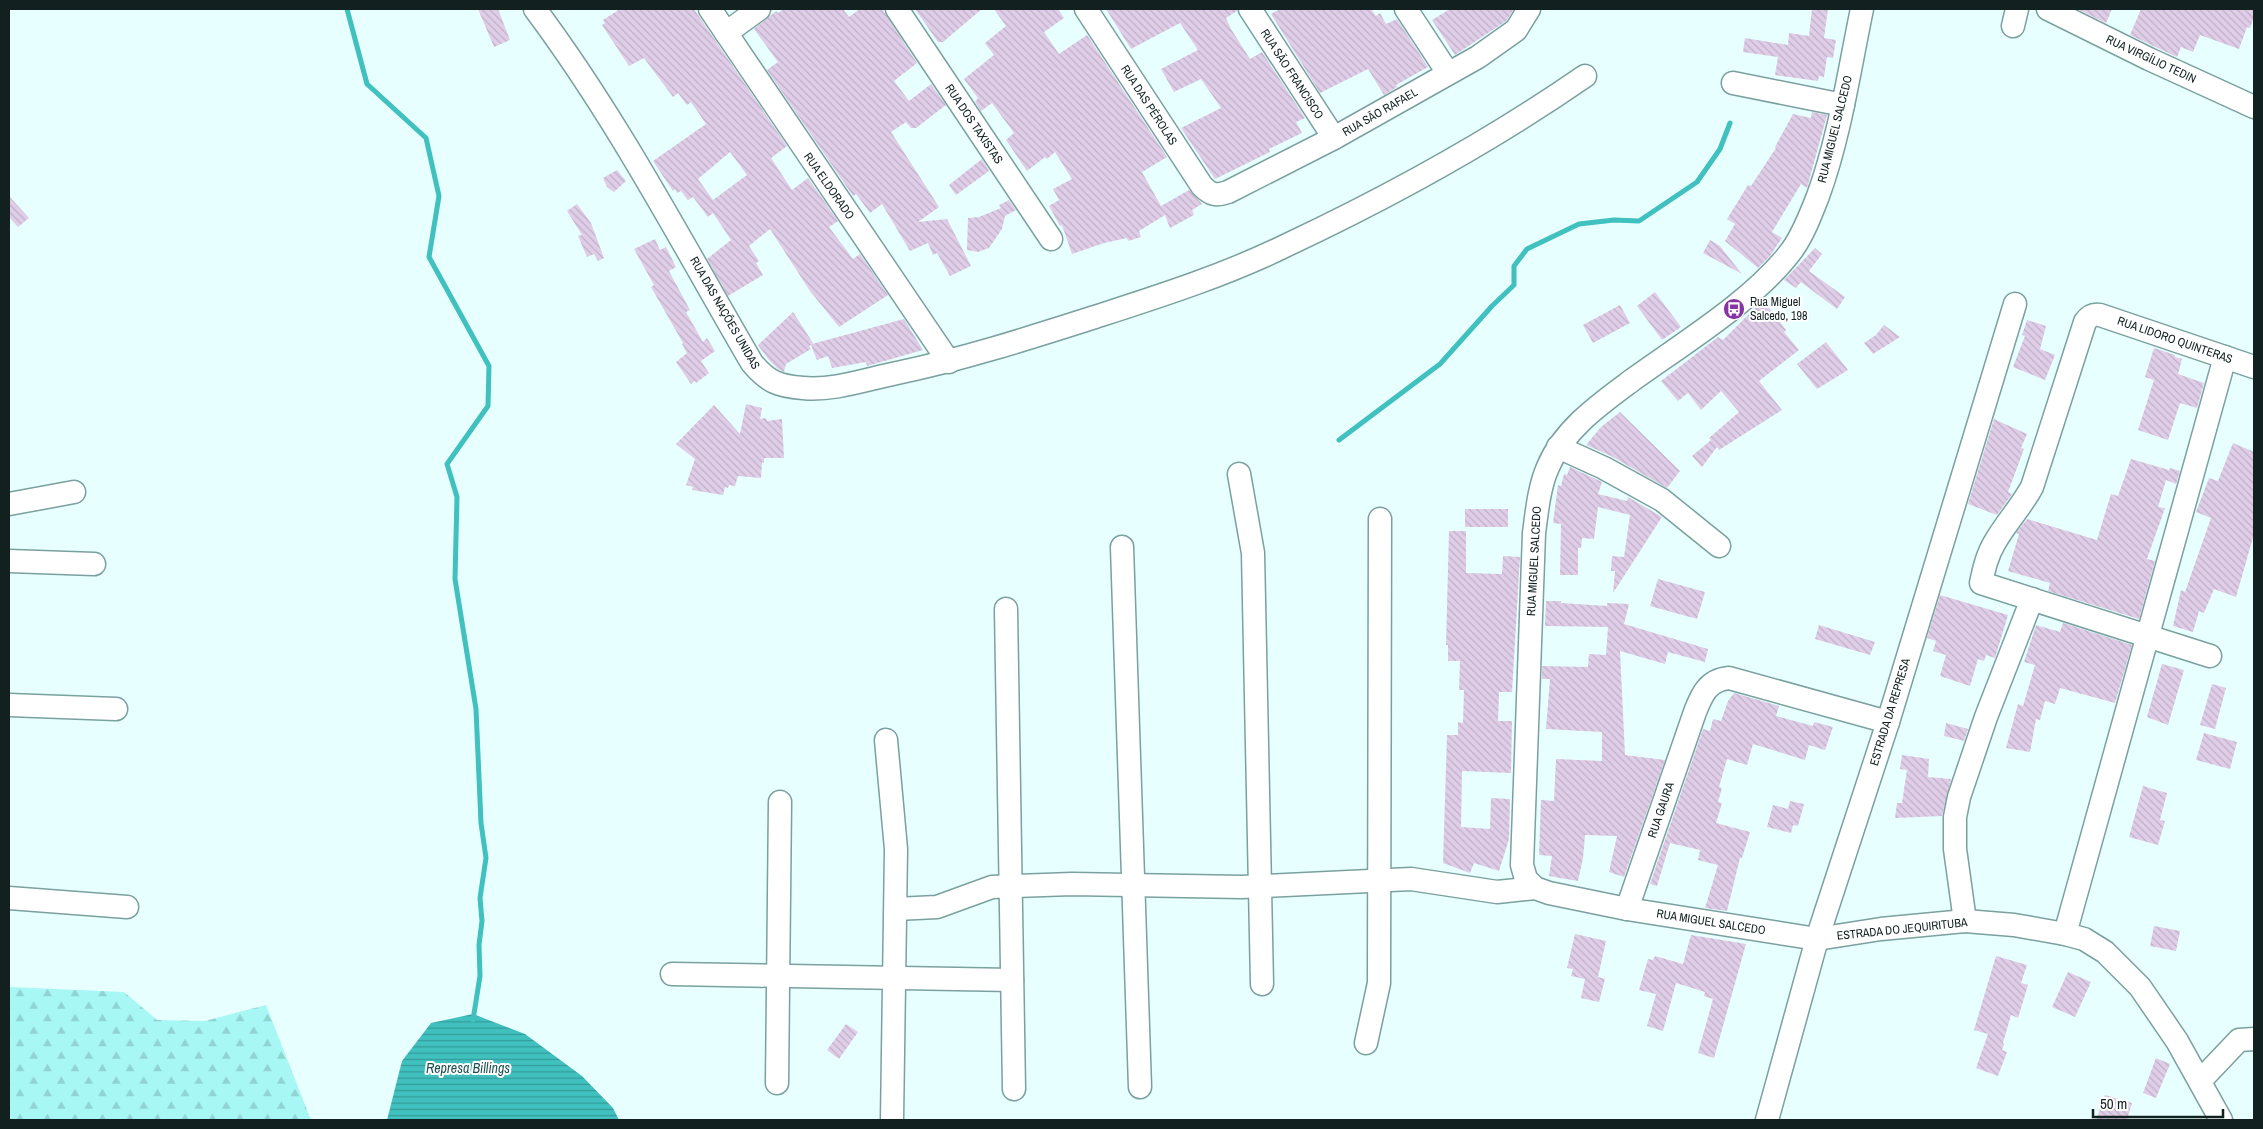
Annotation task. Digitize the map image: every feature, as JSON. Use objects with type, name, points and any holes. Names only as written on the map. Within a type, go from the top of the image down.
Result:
[{"type":"street","name":"RUA DAS NAÇÕES UNIDAS","points":[[535,9],[566,49],[611,119],[752,363],[764,378],[778,385],[804,388],[833,387],[949,362],[1095,317],[1174,290],[1285,246],[1383,198],[1460,156],[1528,116],[1585,76]]},
{"type":"street","name":"RUA ELDORADO","points":[[710,9],[949,362]]},
{"type":"street","points":[[726,33],[759,9]]},
{"type":"street","name":"RUA DOS TAXISTAS","points":[[897,9],[1051,239]]},
{"type":"street","name":"RUA DAS PÉROLAS","points":[[1086,9],[1202,186],[1207,191],[1217,195]]},
{"type":"street","name":"RUA SÃO FRANCISCO","points":[[1250,9],[1334,138]]},
{"type":"street","points":[[1406,9],[1448,73]]},
{"type":"street","name":"RUA SÃO RAFAEL","points":[[1217,195],[1228,192],[1334,138],[1478,57],[1516,30],[1529,9]]},
{"type":"street","name":"RUA MIGUEL SALCEDO","points":[[1817,939],[1627,909],[1549,893],[1535,888],[1526,879],[1522,865],[1534,533],[1539,496],[1548,467],[1558,447],[1597,406],[1740,302],[1773,273],[1793,250],[1810,216],[1824,179],[1862,9]]},
{"type":"street","name":"RUA VIRGÍLIO TEDIN","points":[[2048,9],[2254,107]]},
{"type":"street","points":[[1733,84],[1842,104]]},
{"type":"street","name":"ESTRADA DA REPRESA","points":[[1767,1120],[1817,939],[1888,722],[2015,304]]},
{"type":"street","name":"RUA LIDORO QUINTERAS","points":[[2032,599],[1981,583],[1987,559],[1994,543],[2021,507],[2032,488],[2085,322],[2095,314],[2254,367]]},
{"type":"street","points":[[2065,934],[2225,357]]},
{"type":"street","points":[[1558,447],[1604,468],[1662,500],[1719,546]]},
{"type":"street","points":[[1238,474],[1252,552],[1262,984]]},
{"type":"street","points":[[9,504],[74,492]]},
{"type":"street","points":[[1366,1043],[1379,983],[1380,519]]},
{"type":"street","points":[[1122,547],[1140,1087]]},
{"type":"street","points":[[9,562],[94,564]]},
{"type":"street","points":[[1965,921],[1955,849],[1955,817],[1959,797],[1986,717],[2032,599],[2210,656]]},
{"type":"street","points":[[1006,609],[1014,1089]]},
{"type":"street","name":"RUA GAURA","points":[[1627,909],[1695,712],[1702,694],[1710,684],[1729,678],[1888,722]]},
{"type":"street","points":[[9,705],[116,709]]},
{"type":"street","points":[[886,740],[896,849],[892,1120]]},
{"type":"street","points":[[777,1083],[780,802]]},
{"type":"street","points":[[896,909],[937,907],[992,887],[1011,886],[1072,884],[1260,886],[1411,879],[1497,892],[1535,888]]},
{"type":"street","points":[[9,898],[127,907]]},
{"type":"street","name":"ESTRADA DO JEQUIRITUBA","points":[[1817,939],[1889,928],[1965,921],[2014,924],[2084,939],[2105,952],[2140,987],[2177,1041],[2221,1120]]},
{"type":"street","points":[[672,974],[1012,980]]},
{"type":"street","points":[[2200,1081],[2239,1040],[2254,1039]]},
{"type":"green space","points":[[9,987],[124,992],[157,1020],[205,1021],[266,1005],[311,1120],[9,1120]]},
{"type":"water","name":"Represa Billings","points":[[473,1014],[525,1034],[582,1076],[613,1108],[619,1120],[387,1120],[402,1061],[431,1023]]},
{"type":"building","points":[[478,9],[498,9],[510,40],[494,47]]},
{"type":"building","points":[[620,9],[694,9],[787,146],[771,158],[792,190],[808,178],[838,221],[829,227],[853,259],[860,254],[888,295],[839,327],[810,291],[770,229],[749,246],[759,261],[756,263],[763,275],[728,296],[707,259],[731,240],[713,213],[708,217],[693,197],[688,200],[681,191],[677,193],[675,189],[673,191],[653,161],[706,124],[691,102],[687,105],[678,93],[673,97],[644,58],[629,66],[602,25],[605,23],[603,20]],"holes":[[[730,152],[747,175],[713,200],[698,179]]]},
{"type":"building","points":[[784,9],[843,9],[849,17],[860,9],[882,9],[917,63],[894,81],[909,101],[931,84],[946,105],[916,128],[911,128],[906,122],[891,132],[939,207],[918,222],[947,219],[971,266],[950,276],[937,253],[933,255],[928,243],[910,251],[882,204],[870,213],[856,194],[853,196],[767,70],[778,62],[754,29],[776,11],[778,13]]},
{"type":"building","points":[[915,9],[982,9],[943,42],[938,42]]},
{"type":"building","points":[[994,9],[1058,9],[1064,18],[1044,32],[1059,54],[1087,35],[1167,157],[1142,172],[1161,206],[1189,190],[1202,204],[1192,210],[1194,215],[1170,228],[1165,215],[1139,231],[1141,237],[1128,241],[1127,238],[1104,243],[1072,254],[1062,225],[1060,226],[1049,206],[1059,200],[1053,189],[1072,179],[1055,152],[1027,171],[1006,140],[1014,133],[992,103],[981,111],[975,102],[978,98],[964,79],[994,55],[985,43],[1006,26]]},
{"type":"building","points":[[1106,9],[1237,9],[1237,11],[1226,18],[1231,29],[1250,59],[1262,52],[1305,118],[1296,122],[1302,133],[1269,149],[1270,152],[1215,179],[1181,128],[1221,108],[1201,79],[1174,92],[1161,69],[1198,50],[1180,23],[1131,49]]},
{"type":"building","points":[[1280,9],[1371,9],[1376,16],[1380,13],[1386,24],[1397,19],[1428,67],[1396,85],[1397,87],[1384,95],[1368,69],[1320,93],[1271,14]]},
{"type":"building","points":[[1450,9],[1514,9],[1506,21],[1455,55],[1432,20]]},
{"type":"building","points":[[1812,9],[1828,9],[1824,38],[1836,40],[1833,58],[1827,57],[1824,77],[1819,76],[1818,81],[1775,75],[1778,57],[1743,52],[1745,38],[1788,45],[1789,33],[1809,36]]},
{"type":"building","points":[[2077,9],[2112,9],[2106,23]]},
{"type":"building","points":[[2141,9],[2254,9],[2254,17],[2250,28],[2247,27],[2239,49],[2200,35],[2193,52],[2181,47],[2177,57],[2130,35]]},
{"type":"building","points":[[1812,112],[1827,115],[1807,188],[1801,184],[1772,232],[1782,238],[1770,256],[1758,268],[1725,241],[1735,224],[1727,219],[1748,185],[1751,186],[1776,148],[1793,114],[1811,118]]},
{"type":"building","points":[[982,159],[989,171],[956,195],[949,185]]},
{"type":"building","points":[[617,170],[626,181],[614,192],[607,187],[603,178]]},
{"type":"building","points":[[9,196],[29,218],[18,227],[9,217]]},
{"type":"building","points":[[1009,200],[1016,210],[1005,216],[1002,229],[989,248],[978,252],[967,250],[968,218],[979,217],[1001,208],[999,205]]},
{"type":"building","points":[[577,204],[591,223],[604,258],[598,261],[594,254],[587,257],[578,236],[582,235],[567,211]]},
{"type":"building","points":[[655,239],[660,250],[666,247],[676,267],[669,271],[690,310],[686,312],[703,342],[707,338],[715,351],[701,361],[709,373],[696,383],[695,381],[691,384],[676,362],[687,353],[651,287],[654,285],[634,249]]},
{"type":"building","points":[[1710,240],[1720,246],[1742,274],[1703,253]]},
{"type":"building","points":[[1815,248],[1822,254],[1809,271],[1845,297],[1837,309],[1801,282],[1796,288],[1784,280]]},
{"type":"building","points":[[1655,292],[1681,327],[1662,340],[1637,306]]},
{"type":"building","points":[[1763,300],[1786,330],[1784,332],[1799,350],[1759,381],[1782,410],[1719,450],[1717,447],[1702,467],[1692,456],[1711,440],[1709,438],[1739,412],[1721,391],[1701,410],[1688,393],[1678,401],[1661,381],[1718,337],[1723,340]]},
{"type":"building","points":[[1620,305],[1630,323],[1593,343],[1583,325]]},
{"type":"building","points":[[793,312],[812,344],[904,319],[923,350],[867,366],[866,362],[832,368],[828,356],[817,360],[811,345],[809,346],[811,349],[786,364],[784,372],[769,360],[758,345]]},
{"type":"building","points":[[2027,320],[2046,326],[2040,349],[2055,355],[2045,380],[2013,367],[2025,336],[2022,335]]},
{"type":"building","points":[[1884,325],[1900,337],[1873,354],[1864,343],[1876,335]]},
{"type":"building","points":[[1826,342],[1848,370],[1817,389],[1797,364]]},
{"type":"building","points":[[2154,348],[2182,359],[2178,374],[2204,383],[2197,408],[2180,403],[2168,440],[2138,430],[2154,380],[2145,377]]},
{"type":"building","points":[[746,404],[762,408],[760,419],[766,418],[767,421],[782,419],[784,458],[764,458],[761,478],[738,476],[735,486],[729,485],[728,488],[725,487],[723,495],[692,490],[693,487],[686,485],[695,459],[676,444],[714,405],[740,434]]},
{"type":"building","points":[[1620,412],[1680,471],[1667,488],[1611,456],[1586,445],[1601,427]]},
{"type":"building","points":[[1994,419],[2027,434],[2021,448],[2024,449],[2008,492],[2012,494],[1997,515],[1968,504]]},
{"type":"building","points":[[2233,443],[2254,452],[2254,534],[2236,597],[2214,589],[2204,613],[2199,611],[2193,632],[2173,626],[2181,590],[2185,592],[2211,518],[2196,512],[2209,478],[2218,481]]},
{"type":"building","points":[[2131,459],[2169,470],[2170,468],[2180,471],[2176,484],[2166,480],[2158,507],[2165,508],[2147,559],[2155,561],[2139,619],[2048,591],[2050,583],[2008,571],[2019,534],[2016,533],[2027,519],[2097,540],[2111,494],[2118,496]]},
{"type":"building","points":[[1570,467],[1602,482],[1598,494],[1627,501],[1628,497],[1662,517],[1613,593],[1615,571],[1611,571],[1612,556],[1624,557],[1630,515],[1598,507],[1594,539],[1582,538],[1581,548],[1578,548],[1578,575],[1560,575],[1561,524],[1553,523],[1558,485],[1561,486],[1564,474],[1567,475]]},
{"type":"building","points":[[1465,509],[1508,509],[1508,527],[1465,527]]},
{"type":"building","points":[[1449,531],[1466,531],[1466,573],[1502,574],[1503,556],[1520,557],[1512,692],[1499,692],[1498,721],[1512,721],[1511,773],[1462,771],[1461,827],[1490,829],[1491,798],[1510,799],[1509,839],[1499,871],[1474,863],[1470,873],[1443,863],[1447,735],[1458,735],[1458,722],[1463,723],[1464,690],[1459,690],[1460,661],[1448,661],[1448,645],[1446,645]]},
{"type":"building","points":[[1658,579],[1705,592],[1697,619],[1650,606]]},
{"type":"building","points":[[1940,595],[2008,615],[1995,658],[1986,655],[1984,661],[1978,659],[1970,686],[1940,676],[1946,655],[1933,651],[1936,641],[1927,638]]},
{"type":"building","points":[[1546,601],[1607,606],[1607,603],[1629,604],[1624,624],[1708,649],[1705,662],[1668,652],[1665,664],[1620,651],[1625,755],[1665,760],[1624,877],[1609,872],[1617,836],[1585,835],[1578,881],[1549,876],[1552,856],[1539,855],[1541,800],[1554,801],[1556,759],[1602,761],[1602,732],[1546,729],[1550,679],[1542,679],[1542,666],[1588,667],[1589,654],[1606,655],[1608,627],[1545,626]]},
{"type":"building","points":[[2063,623],[2132,645],[2115,703],[2060,688],[2055,704],[2045,701],[2040,720],[2036,719],[2030,752],[2006,748],[2018,704],[2023,706],[2035,665],[2024,662],[2036,625],[2060,632]]},
{"type":"building","points":[[1819,625],[1875,642],[1870,655],[1815,639]]},
{"type":"building","points":[[2162,664],[2184,670],[2168,725],[2147,717]]},
{"type":"building","points":[[2212,684],[2226,688],[2215,729],[2200,725]]},
{"type":"building","points":[[1734,693],[1779,706],[1776,716],[1813,726],[1814,722],[1833,727],[1825,750],[1809,745],[1805,760],[1753,744],[1747,765],[1727,759],[1719,787],[1722,788],[1718,802],[1722,803],[1716,823],[1750,832],[1742,858],[1740,858],[1727,911],[1705,908],[1718,865],[1698,860],[1700,850],[1670,843],[1657,886],[1650,884],[1703,729],[1710,731],[1713,719],[1721,721],[1728,701]]},
{"type":"building","points":[[1946,723],[1968,729],[1964,741],[1944,736]]},
{"type":"building","points":[[2204,733],[2237,742],[2230,769],[2196,760]]},
{"type":"building","points":[[1902,755],[1929,759],[1928,777],[1951,779],[1942,816],[1895,818],[1897,803],[1902,803],[1907,770],[1900,769]]},
{"type":"building","points":[[2143,786],[2167,793],[2160,820],[2165,821],[2158,845],[2129,837]]},
{"type":"building","points":[[1790,801],[1804,804],[1798,826],[1793,825],[1791,833],[1767,827],[1773,805],[1788,809]]},
{"type":"building","points":[[2154,926],[2180,931],[2176,951],[2150,946]]},
{"type":"building","points":[[1575,934],[1606,941],[1598,977],[1605,979],[1599,1002],[1581,998],[1585,979],[1571,976],[1573,969],[1567,968]]},
{"type":"building","points":[[1691,935],[1746,944],[1714,1058],[1698,1053],[1713,999],[1704,996],[1705,992],[1676,983],[1663,1031],[1647,1026],[1656,994],[1639,990],[1648,959],[1653,960],[1655,956],[1683,964]]},
{"type":"building","points":[[1996,956],[2027,965],[2021,983],[2028,985],[2018,1018],[2011,1015],[2002,1050],[2007,1052],[1998,1076],[1976,1068],[1988,1034],[1974,1030]]},
{"type":"building","points":[[2068,972],[2091,982],[2075,1017],[2052,1007]]},
{"type":"building","points":[[846,1024],[858,1032],[839,1059],[827,1050]]},
{"type":"building","points":[[2156,1058],[2170,1064],[2156,1098],[2143,1093]]},
{"type":"building","points":[[2105,1095],[2132,1103],[2127,1120],[2096,1120]]},
{"type":"waterway","points":[[347,9],[367,84],[426,138],[439,196],[429,257],[489,366],[488,406],[447,464],[457,497],[455,579],[476,709],[481,823],[486,858],[480,898],[482,921],[479,945],[480,976],[473,1020]]},
{"type":"waterway","points":[[1339,440],[1440,364],[1492,306],[1514,285],[1514,266],[1527,249],[1579,224],[1614,220],[1639,221],[1697,182],[1720,149],[1730,123]]},
{"type":"place","name":"Rua Miguel Salcedo, 198","points":[[1734,309]]}]
